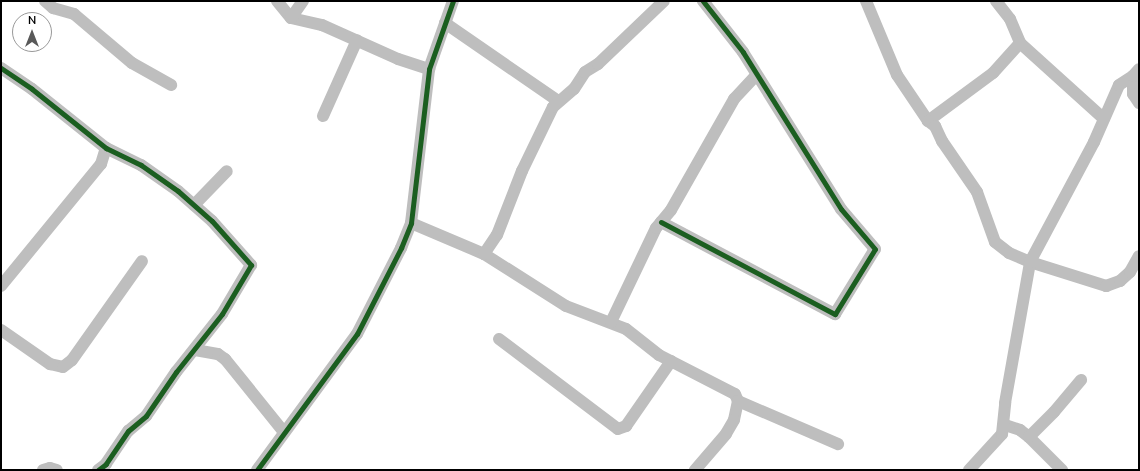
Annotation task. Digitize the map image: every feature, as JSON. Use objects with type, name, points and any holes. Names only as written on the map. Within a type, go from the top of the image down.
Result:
[{"type":"street","points":[[45,1],[53,8],[74,14],[126,58],[170,85]]},
{"type":"street","points":[[277,1],[291,18],[322,25],[398,59],[429,69]]},
{"type":"street","points":[[291,18],[303,1]]},
{"type":"street","points":[[256,470],[357,334],[373,307],[411,224],[429,69],[453,1]]},
{"type":"street","points":[[484,254],[497,235],[522,171],[558,101],[574,89],[585,72],[598,64],[664,1]]},
{"type":"street","points":[[661,222],[745,268],[833,313],[838,312],[874,251],[875,246],[858,230],[841,209],[810,156],[756,75],[743,52],[703,1]]},
{"type":"street","points":[[866,1],[897,75],[928,121],[935,126],[977,192],[995,242],[1009,253],[1030,262],[1112,286],[1130,272],[1139,256]]},
{"type":"street","points":[[996,1],[1010,18],[1020,43],[1104,119]]},
{"type":"street","points":[[445,23],[558,101]]},
{"type":"street","points":[[323,116],[357,40]]},
{"type":"street","points":[[928,121],[993,73],[1020,43]]},
{"type":"street","points":[[1,68],[32,89],[106,148],[141,165],[194,205],[242,251],[251,265],[222,314],[146,416],[128,431],[106,464],[98,470]]},
{"type":"street","points":[[969,470],[997,441],[1004,425],[1005,403],[1030,262],[1104,119],[1119,85],[1136,72]]},
{"type":"street","points":[[1136,72],[1133,94],[1139,103]]},
{"type":"street","points":[[611,322],[641,255],[661,222],[675,204],[734,99],[756,75]]},
{"type":"street","points":[[1,286],[101,164],[106,148]]},
{"type":"street","points":[[194,205],[227,171]]},
{"type":"street","points":[[411,224],[484,254],[566,306],[626,329],[671,361],[731,391],[738,401],[838,444]]},
{"type":"street","points":[[1,330],[50,364],[63,367],[72,360],[142,261]]},
{"type":"street","points":[[499,339],[618,429],[626,426],[671,361]]},
{"type":"street","points":[[195,350],[218,354],[225,359],[284,432]]},
{"type":"street","points":[[1029,437],[1054,412],[1081,380]]},
{"type":"street","points":[[694,470],[726,434],[734,420],[738,401]]},
{"type":"street","points":[[1004,425],[1020,430],[1062,470]]},
{"type":"street","points":[[43,470],[50,468],[57,470]]},
{"type":"cycle path","points":[[257,470],[357,334],[401,248],[411,223],[429,69],[453,1]]},
{"type":"cycle path","points":[[661,222],[835,314],[875,249],[841,209],[743,52],[703,1]]},
{"type":"cycle path","points":[[1,68],[32,89],[106,148],[141,165],[178,191],[212,221],[251,265],[222,314],[176,372],[146,416],[128,431],[106,464],[98,470]]}]
